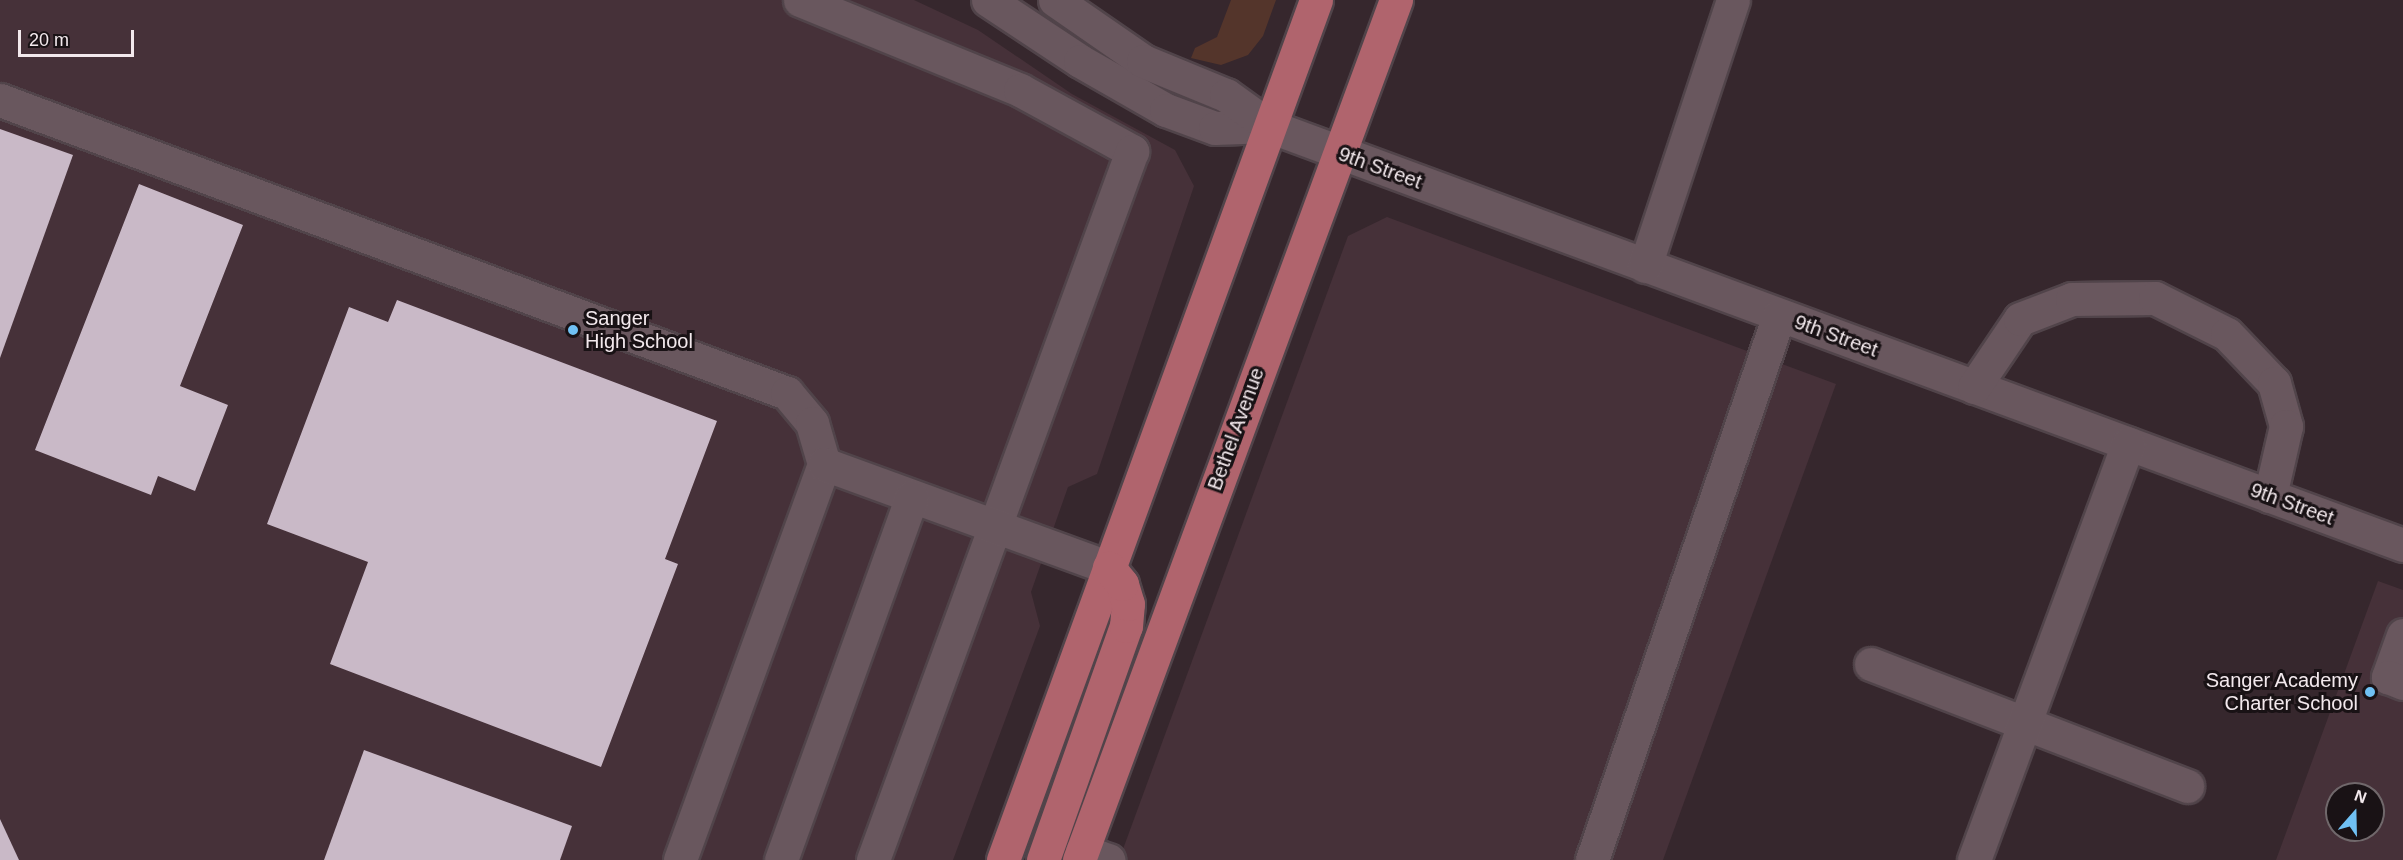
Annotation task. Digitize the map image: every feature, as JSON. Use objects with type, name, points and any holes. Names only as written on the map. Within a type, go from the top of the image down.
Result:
[{"type":"main road","points":[[1003,860],[1316,0]]},
{"type":"main road","name":"Bethel Avenue","points":[[1089,857],[1396,0]]},
{"type":"main road","points":[[1043,860],[1126,626],[1125,594],[1109,568]]},
{"type":"street","points":[[800,0],[1020,90],[1132,151],[873,860]]},
{"type":"street","name":"9th Street","points":[[990,0],[1080,62],[1166,110],[1215,128],[1269,126]]},
{"type":"street","name":"9th Street","points":[[1055,0],[1143,60],[1226,95],[1269,126],[1339,154],[2402,543]]},
{"type":"street","points":[[1645,266],[1733,0]]},
{"type":"street","points":[[0,100],[788,393],[812,423],[824,464],[680,860]]},
{"type":"street","points":[[1974,387],[2020,319],[2072,299],[2155,298],[2227,334],[2274,382],[2286,426],[2270,496]]},
{"type":"street","points":[[1592,860],[1779,315]]},
{"type":"street","points":[[1974,860],[2128,444]]},
{"type":"street","points":[[824,464],[1109,568]]},
{"type":"street","points":[[781,860],[912,497]]},
{"type":"street","points":[[2403,635],[2388,677],[2403,683]]},
{"type":"street","points":[[1871,664],[2187,786]]},
{"type":"shaded area","name":"Sanger High School","points":[[0,0],[914,0],[978,30],[1072,94],[1175,150],[1194,186],[1097,474],[1068,487],[1031,592],[1040,626],[953,860],[0,860]]},
{"type":"shaded area","points":[[1231,0],[1276,0],[1263,36],[1248,55],[1221,65],[1191,58],[1195,48],[1217,37]]},
{"type":"shaded area","points":[[1387,217],[1836,384],[1663,860],[1119,860],[1348,236]]},
{"type":"shaded area","name":"Sanger Academy Charter School","points":[[2378,581],[2403,590],[2403,860],[2276,860]]},
{"type":"building","points":[[0,129],[73,155],[0,358]]},
{"type":"building","points":[[139,184],[243,225],[180,386],[228,405],[195,491],[158,476],[151,495],[35,450]]},
{"type":"building","points":[[397,300],[717,421],[665,559],[678,564],[601,767],[330,664],[368,562],[267,524],[349,307],[388,322]]},
{"type":"building","points":[[364,750],[572,826],[560,860],[324,860]]},
{"type":"building","points":[[0,819],[19,860],[0,860]]},
{"type":"place","name":"Sanger High School","points":[[573,330]]},
{"type":"place","name":"Sanger Academy Charter School","points":[[2370,692]]}]
